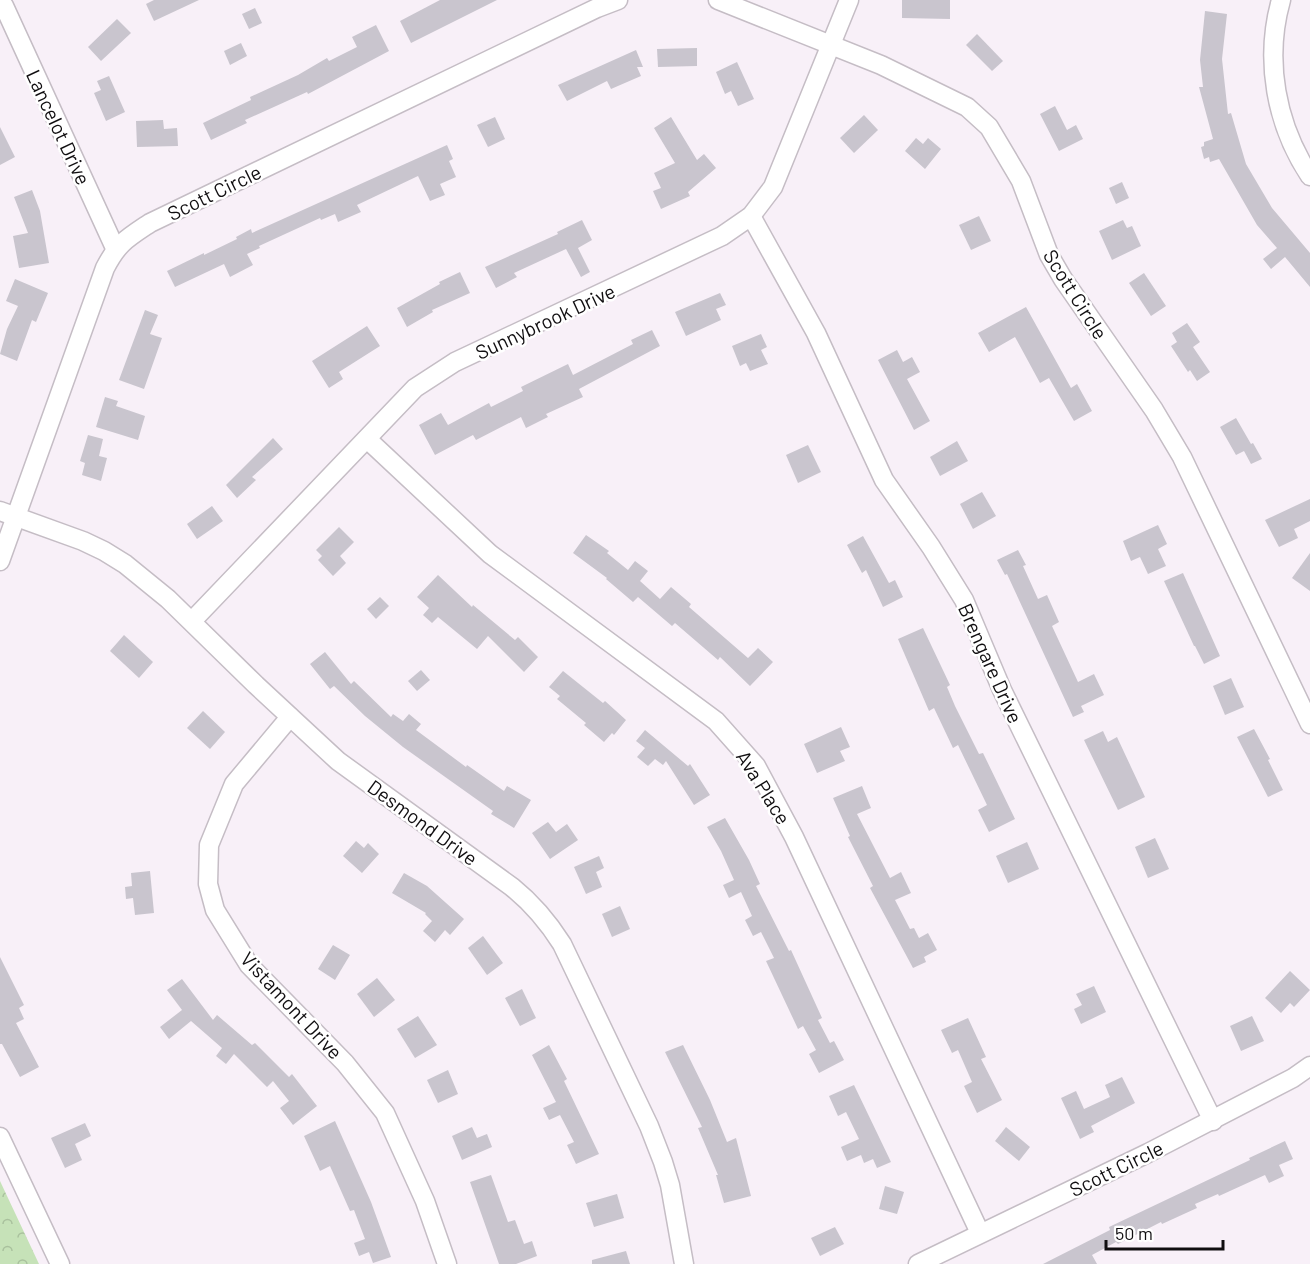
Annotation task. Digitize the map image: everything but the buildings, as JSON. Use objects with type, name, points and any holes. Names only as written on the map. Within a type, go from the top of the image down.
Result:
[{"type":"street","name":"Scott Circle","points":[[0,561],[8,514],[105,268],[115,248],[150,223],[618,0]]},
{"type":"street","name":"Scott Circle","points":[[718,0],[881,65],[967,107],[995,135],[1021,181],[1049,255],[1063,279],[1154,410],[1182,457],[1305,702],[1310,724]]},
{"type":"street","name":"Sunnybrook Drive","points":[[192,621],[415,388],[435,374],[722,236],[751,216],[773,187],[849,0]]},
{"type":"street","points":[[1281,0],[1275,21],[1276,95],[1290,142],[1310,176]]},
{"type":"street","name":"Lancelot Drive","points":[[7,5],[115,248]]},
{"type":"street","name":"Brengare Drive","points":[[751,216],[816,333],[884,480],[931,547],[964,600],[1002,690],[1213,1120]]},
{"type":"street","name":"Ava Place","points":[[367,439],[490,554],[716,721],[756,766],[794,837],[980,1233]]},
{"type":"street","name":"Desmond Drive","points":[[8,514],[104,551],[147,580],[338,761],[531,902],[562,944],[649,1126],[670,1185],[684,1264]]},
{"type":"street","name":"Vistamont Drive","points":[[290,717],[234,784],[209,844],[208,884],[215,910],[249,965],[345,1063],[385,1113],[425,1201],[447,1264]]},
{"type":"street","name":"Scott Circle","points":[[918,1264],[1148,1154],[1293,1078],[1310,1065]]},
{"type":"street","points":[[0,1137],[60,1264]]},
{"type":"green space","points":[[0,1181],[39,1264],[0,1264]]}]
